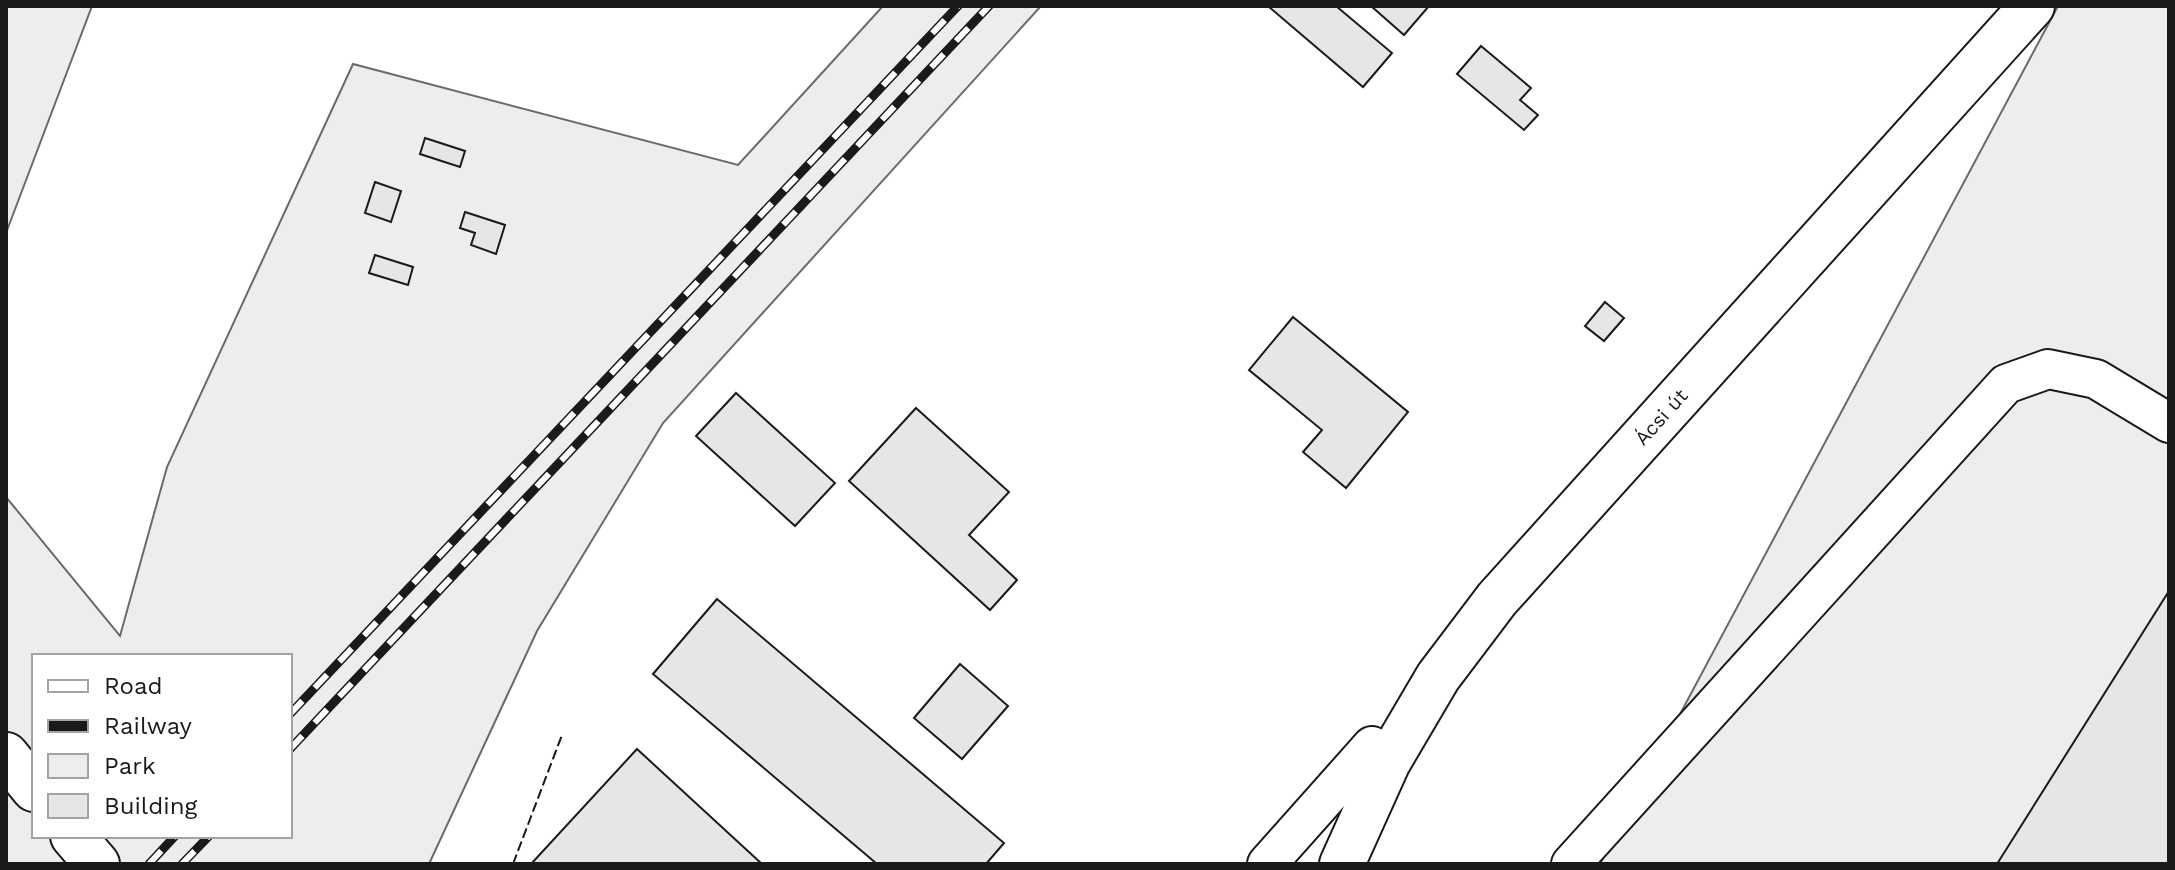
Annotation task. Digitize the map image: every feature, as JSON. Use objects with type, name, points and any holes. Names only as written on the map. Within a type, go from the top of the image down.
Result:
[{"type":"main road","name":"Ácsi út","points":[[1342,864],[1388,762],[1438,677],[1497,599],[2032,6]]},
{"type":"main road","points":[[6,755],[32,787]]},
{"type":"main road","points":[[75,838],[97,864]]},
{"type":"lane","points":[[1571,864],[2006,384],[2048,369],[2096,379],[2169,423]]},
{"type":"lane","points":[[1267,864],[1372,746]]},
{"type":"green space","points":[[6,6],[92,6],[6,233]]},
{"type":"green space","points":[[883,6],[1041,6],[663,423],[537,631],[429,864],[6,864],[6,497],[120,636],[167,467],[353,64],[738,165]]},
{"type":"green space","points":[[2058,6],[2169,6],[2169,864],[1600,864]]},
{"type":"building","points":[[1268,6],[1336,6],[1392,53],[1363,87]]},
{"type":"building","points":[[1371,6],[1429,6],[1404,35]]},
{"type":"building","points":[[1481,46],[1531,88],[1520,100],[1538,115],[1524,130],[1457,74]]},
{"type":"building","points":[[425,138],[465,151],[460,167],[420,154]]},
{"type":"building","points":[[375,182],[401,191],[391,222],[365,213]]},
{"type":"building","points":[[465,212],[505,225],[496,254],[471,245],[475,233],[460,228]]},
{"type":"building","points":[[375,255],[413,267],[408,285],[369,273]]},
{"type":"building","points":[[1605,302],[1624,318],[1604,341],[1585,326]]},
{"type":"building","points":[[1293,317],[1408,412],[1346,488],[1303,452],[1322,430],[1249,370]]},
{"type":"building","points":[[736,393],[835,483],[795,526],[696,436]]},
{"type":"building","points":[[916,408],[1009,492],[969,535],[1017,580],[990,610],[849,481]]},
{"type":"building","points":[[2169,591],[2169,864],[1997,864]]},
{"type":"building","points":[[717,599],[1004,843],[986,864],[877,864],[653,674]]},
{"type":"building","points":[[960,664],[1008,706],[962,759],[914,718]]},
{"type":"building","points":[[637,749],[762,864],[531,864]]},
{"type":"railway","points":[[292,712],[958,6]]},
{"type":"railway","points":[[292,747],[989,6]]},
{"type":"railway","points":[[149,864],[173,838]]},
{"type":"railway","points":[[182,864],[207,838]]},
{"type":"fence","points":[[513,864],[562,735]]}]
